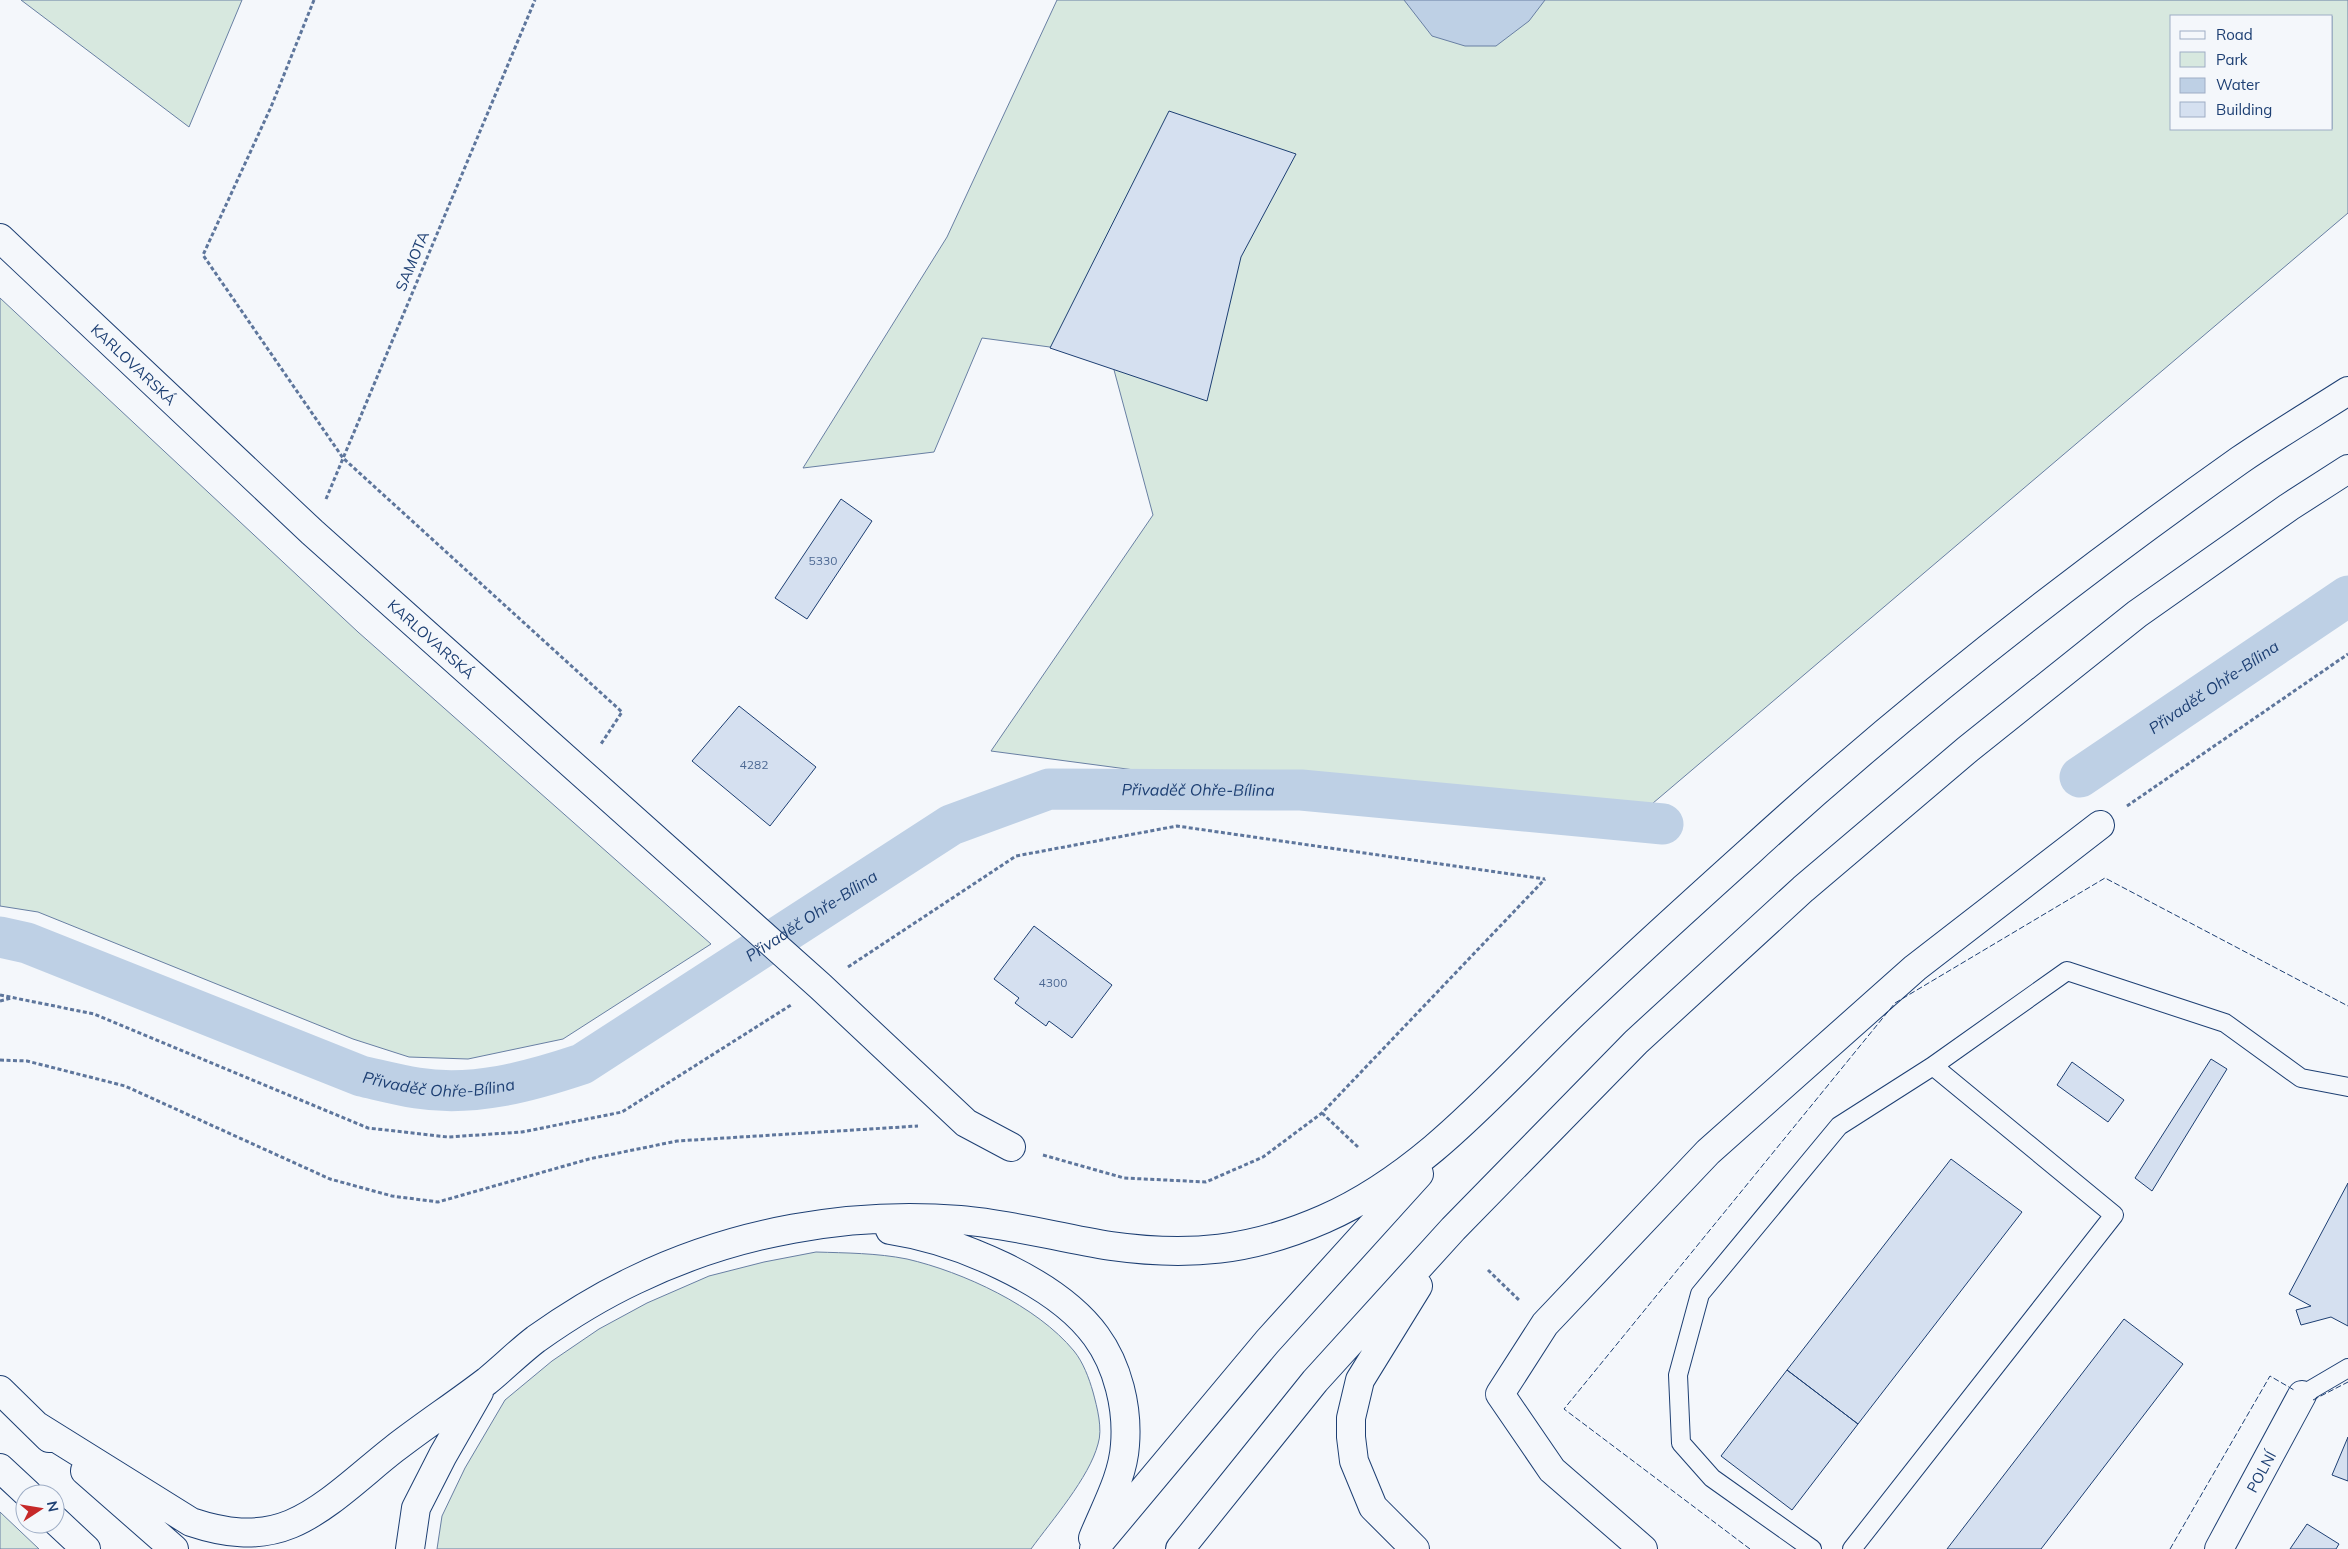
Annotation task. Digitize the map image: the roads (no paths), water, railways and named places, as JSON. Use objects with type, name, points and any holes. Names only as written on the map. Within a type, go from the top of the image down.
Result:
[{"type":"main road","name":"KARLOVARSKÁ","points":[[0,238],[312,532],[747,920],[869,1031],[966,1123],[1011,1147]]},
{"type":"main road","points":[[37,1426],[191,1522],[223,1531],[239,1533],[264,1532],[286,1526],[306,1516],[485,1382],[536,1339],[586,1307],[636,1279],[701,1252],[758,1236],[814,1226],[879,1220],[960,1220],[1031,1229],[1108,1245],[1162,1251],[1202,1252],[1250,1246],[1314,1223],[1369,1196],[1405,1172],[1439,1144],[1601,987],[1744,856],[1929,695],[2101,562],[2244,458],[2348,391]]},
{"type":"main road","points":[[1180,1549],[1315,1381],[1453,1229],[1636,1042],[1826,870],[1968,749],[2137,614],[2289,507],[2348,469]]},
{"type":"main road","points":[[1643,1549],[1552,1470],[1500,1394],[1545,1324],[1708,1152],[1915,968],[2100,825]]},
{"type":"main road","points":[[1094,1549],[1267,1342],[1382,1217],[1470,1114]]},
{"type":"main road","points":[[814,1226],[862,1227],[913,1234],[1007,1268],[1070,1309],[1096,1336],[1107,1354],[1121,1395],[1125,1420],[1125,1445],[1121,1470],[1088,1549]]},
{"type":"main road","points":[[1415,1549],[1373,1507],[1354,1461],[1351,1418],[1360,1380],[1453,1229]]},
{"type":"main road","points":[[410,1549],[416,1508],[442,1455],[485,1382]]},
{"type":"main road","points":[[0,1390],[144,1525],[174,1549]]},
{"type":"main road","name":"POLNÍ","points":[[2219,1549],[2302,1395]]},
{"type":"main road","points":[[0,1468],[17,1484]]},
{"type":"main road","points":[[65,1529],[86,1549]]},
{"type":"lane","points":[[1812,1549],[1712,1478],[1681,1443],[1678,1375],[1700,1294],[1839,1126],[1933,1066],[2067,971],[2225,1023],[2301,1078],[2348,1087]]},
{"type":"lane","points":[[1852,1549],[2114,1215],[1933,1066]]},
{"type":"lane","points":[[2302,1395],[2348,1368]]},
{"type":"water","points":[[1404,0],[1545,0],[1529,21],[1496,46],[1465,46],[1432,36]]},
{"type":"waterway","name":"Přivaděč Ohře-Bílina","points":[[2080,777],[2348,596]]},
{"type":"waterway","name":"Přivaděč Ohře-Bílina","points":[[0,937],[27,943],[361,1076],[417,1088],[459,1091],[521,1082],[582,1064],[951,825],[1049,789],[1301,790],[1663,824]]}]
